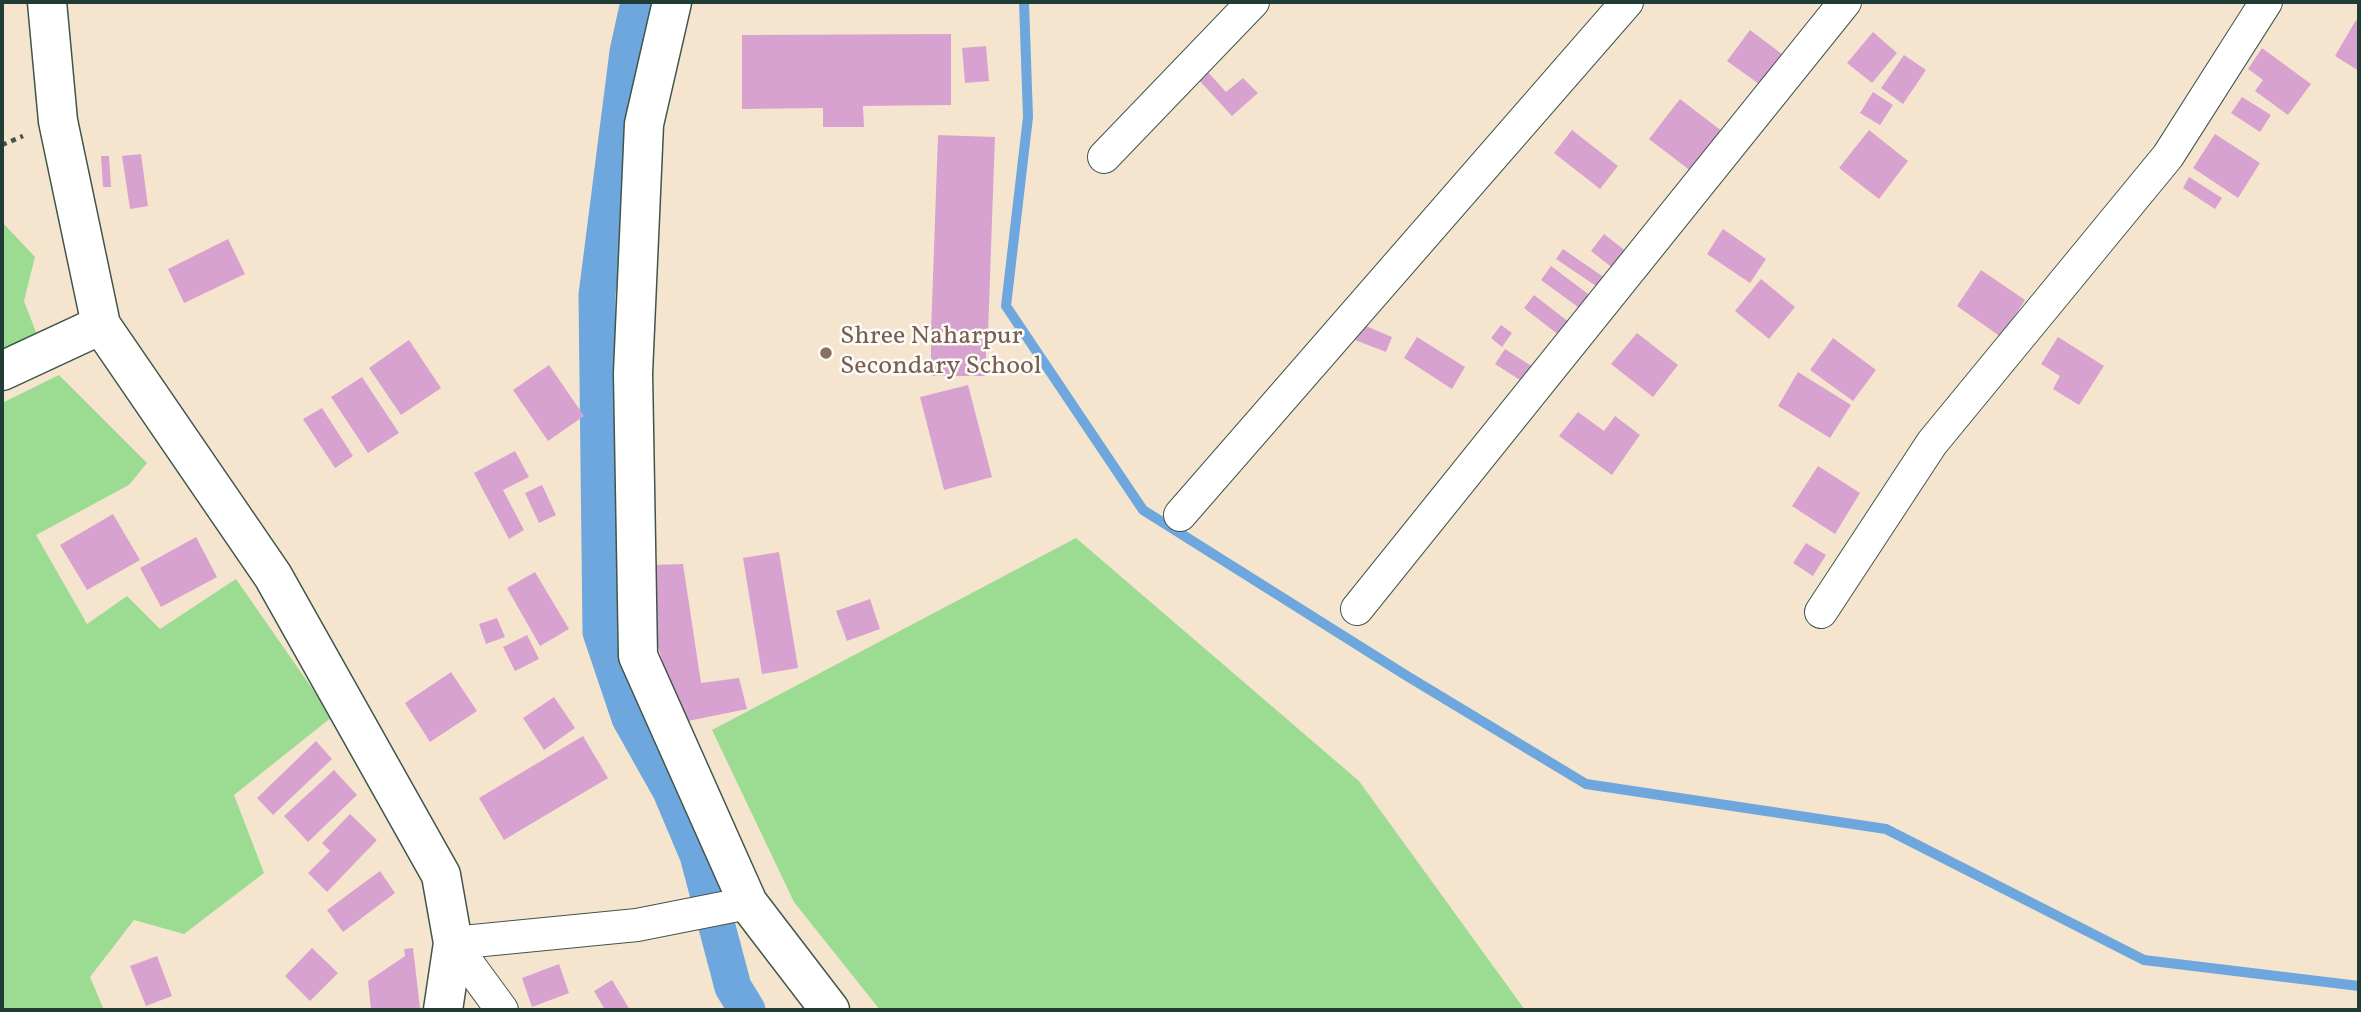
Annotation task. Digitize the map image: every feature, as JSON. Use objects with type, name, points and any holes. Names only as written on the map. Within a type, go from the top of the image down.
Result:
[{"type":"street","points":[[47,2],[58,121],[102,325],[280,588],[441,875],[453,943],[443,1010]]},
{"type":"street","points":[[673,2],[645,124],[633,373],[638,656],[746,903],[830,1010]]},
{"type":"street","points":[[1104,157],[1252,2]]},
{"type":"street","points":[[1180,515],[1627,2]]},
{"type":"street","points":[[1356,609],[1845,2]]},
{"type":"street","points":[[1821,612],[1932,443],[2168,156],[2266,2]]},
{"type":"street","points":[[17,365],[102,325]]},
{"type":"street","points":[[453,943],[637,925],[746,903]]},
{"type":"street","points":[[453,943],[502,1010]]},
{"type":"green space","points":[[2,222],[35,257],[24,301],[37,335],[2,348]]},
{"type":"green space","points":[[59,375],[147,463],[129,485],[36,535],[87,624],[127,596],[160,629],[236,579],[332,717],[234,795],[264,873],[184,934],[134,920],[90,977],[104,1010],[2,1010],[2,403]]},
{"type":"green space","points":[[1076,538],[1359,781],[1525,1010],[880,1010],[794,902],[712,730]]},
{"type":"building","points":[[2356,20],[2359,22],[2359,71],[2335,56]]},
{"type":"building","points":[[1750,30],[1782,54],[1759,84],[1727,61]]},
{"type":"building","points":[[1873,32],[1897,53],[1872,83],[1847,63]]},
{"type":"building","points":[[951,34],[951,105],[863,106],[864,127],[823,127],[823,108],[742,109],[742,35]]},
{"type":"building","points":[[986,46],[989,81],[965,83],[962,48]]},
{"type":"building","points":[[2262,48],[2311,84],[2288,115],[2255,91],[2263,80],[2248,69]]},
{"type":"building","points":[[1904,55],[1926,70],[1903,104],[1881,88]]},
{"type":"building","points":[[1207,71],[1226,92],[1243,78],[1258,93],[1232,116],[1198,79]]},
{"type":"building","points":[[1873,92],[1893,105],[1880,125],[1860,113]]},
{"type":"building","points":[[2242,97],[2271,115],[2260,132],[2231,113]]},
{"type":"building","points":[[1680,99],[1727,135],[1696,175],[1649,139]]},
{"type":"building","points":[[1572,130],[1618,166],[1600,189],[1554,153]]},
{"type":"building","points":[[1869,130],[1908,161],[1879,199],[1839,168]]},
{"type":"building","points":[[2215,134],[2260,163],[2238,198],[2193,168]]},
{"type":"building","points":[[938,135],[995,137],[988,334],[931,332]]},
{"type":"building","points":[[141,154],[148,206],[130,209],[122,156]]},
{"type":"building","points":[[101,156],[109,156],[111,187],[103,187]]},
{"type":"building","points":[[2189,177],[2222,198],[2215,209],[2183,188]]},
{"type":"building","points":[[1723,229],[1766,259],[1750,283],[1707,254]]},
{"type":"building","points":[[1604,234],[1627,252],[1614,269],[1591,251]]},
{"type":"building","points":[[228,239],[245,274],[184,303],[168,269]]},
{"type":"building","points":[[1563,249],[1605,278],[1599,288],[1556,259]]},
{"type":"building","points":[[1551,266],[1592,297],[1582,310],[1541,280]]},
{"type":"building","points":[[1981,270],[2025,300],[2001,337],[1957,306]]},
{"type":"building","points":[[1761,279],[1795,307],[1769,339],[1735,311]]},
{"type":"building","points":[[1534,295],[1574,326],[1564,339],[1524,308]]},
{"type":"building","points":[[1361,324],[1392,337],[1386,352],[1355,340]]},
{"type":"building","points":[[1501,325],[1512,333],[1502,347],[1491,338]]},
{"type":"building","points":[[1637,333],[1678,365],[1653,397],[1611,364]]},
{"type":"building","points":[[1417,337],[1465,367],[1452,389],[1404,358]]},
{"type":"building","points":[[2058,337],[2104,366],[2079,405],[2053,389],[2060,376],[2041,364]]},
{"type":"building","points":[[1833,338],[1876,370],[1853,401],[1810,370]]},
{"type":"building","points":[[931,339],[986,339],[986,376],[931,376]]},
{"type":"building","points":[[409,340],[441,388],[401,415],[369,368]]},
{"type":"building","points":[[1505,349],[1533,367],[1523,382],[1495,364]]},
{"type":"building","points":[[549,365],[584,416],[548,441],[513,390]]},
{"type":"building","points":[[1798,372],[1851,405],[1830,438],[1778,406]]},
{"type":"building","points":[[362,377],[399,433],[368,453],[331,397]]},
{"type":"building","points":[[968,385],[992,477],[944,490],[920,397]]},
{"type":"building","points":[[322,408],[353,456],[335,468],[303,419]]},
{"type":"building","points":[[1578,412],[1604,431],[1615,416],[1640,435],[1612,475],[1559,436]]},
{"type":"building","points":[[515,451],[529,477],[503,490],[524,530],[509,539],[474,473]]},
{"type":"building","points":[[1818,466],[1860,493],[1835,534],[1792,506]]},
{"type":"building","points":[[542,485],[556,515],[539,523],[525,493]]},
{"type":"building","points":[[113,514],[140,560],[87,590],[60,545]]},
{"type":"building","points":[[196,537],[217,577],[161,607],[140,568]]},
{"type":"building","points":[[1806,543],[1826,555],[1813,576],[1793,563]]},
{"type":"building","points":[[779,552],[798,668],[762,674],[743,558]]},
{"type":"building","points":[[683,564],[701,683],[739,678],[747,709],[683,722],[657,644],[652,565]]},
{"type":"building","points":[[535,572],[569,629],[540,646],[507,588]]},
{"type":"building","points":[[870,599],[880,629],[847,641],[836,611]]},
{"type":"building","points":[[497,618],[505,637],[486,644],[479,624]]},
{"type":"building","points":[[527,635],[539,659],[515,671],[503,647]]},
{"type":"building","points":[[451,672],[477,711],[430,742],[405,703]]},
{"type":"building","points":[[554,697],[575,728],[544,750],[523,718]]},
{"type":"building","points":[[583,736],[608,778],[504,840],[479,798]]},
{"type":"building","points":[[316,741],[332,759],[273,815],[257,798]]},
{"type":"building","points":[[334,770],[357,795],[308,842],[284,816]]},
{"type":"building","points":[[350,814],[377,840],[327,892],[308,873],[330,851],[322,843]]},
{"type":"building","points":[[380,871],[395,893],[343,932],[327,910]]},
{"type":"building","points":[[312,948],[338,973],[310,1001],[285,976]]},
{"type":"building","points":[[413,948],[420,1008],[371,1010],[368,981],[405,956],[404,949]]},
{"type":"building","points":[[157,956],[172,996],[146,1006],[130,966]]},
{"type":"building","points":[[559,964],[569,993],[532,1007],[522,978]]},
{"type":"building","points":[[612,980],[630,1010],[605,1010],[594,991]]},
{"type":"waterway","points":[[639,2],[628,52],[597,295],[601,632],[630,718],[671,791],[698,855],[733,987],[747,1010]]},
{"type":"waterway","points":[[1024,2],[1028,117],[1006,306],[1143,510],[1407,676],[1586,784],[1886,829],[2144,960],[2359,986]]},
{"type":"place","name":"Shree Naharpur Secondary School","points":[[826,353]]}]
